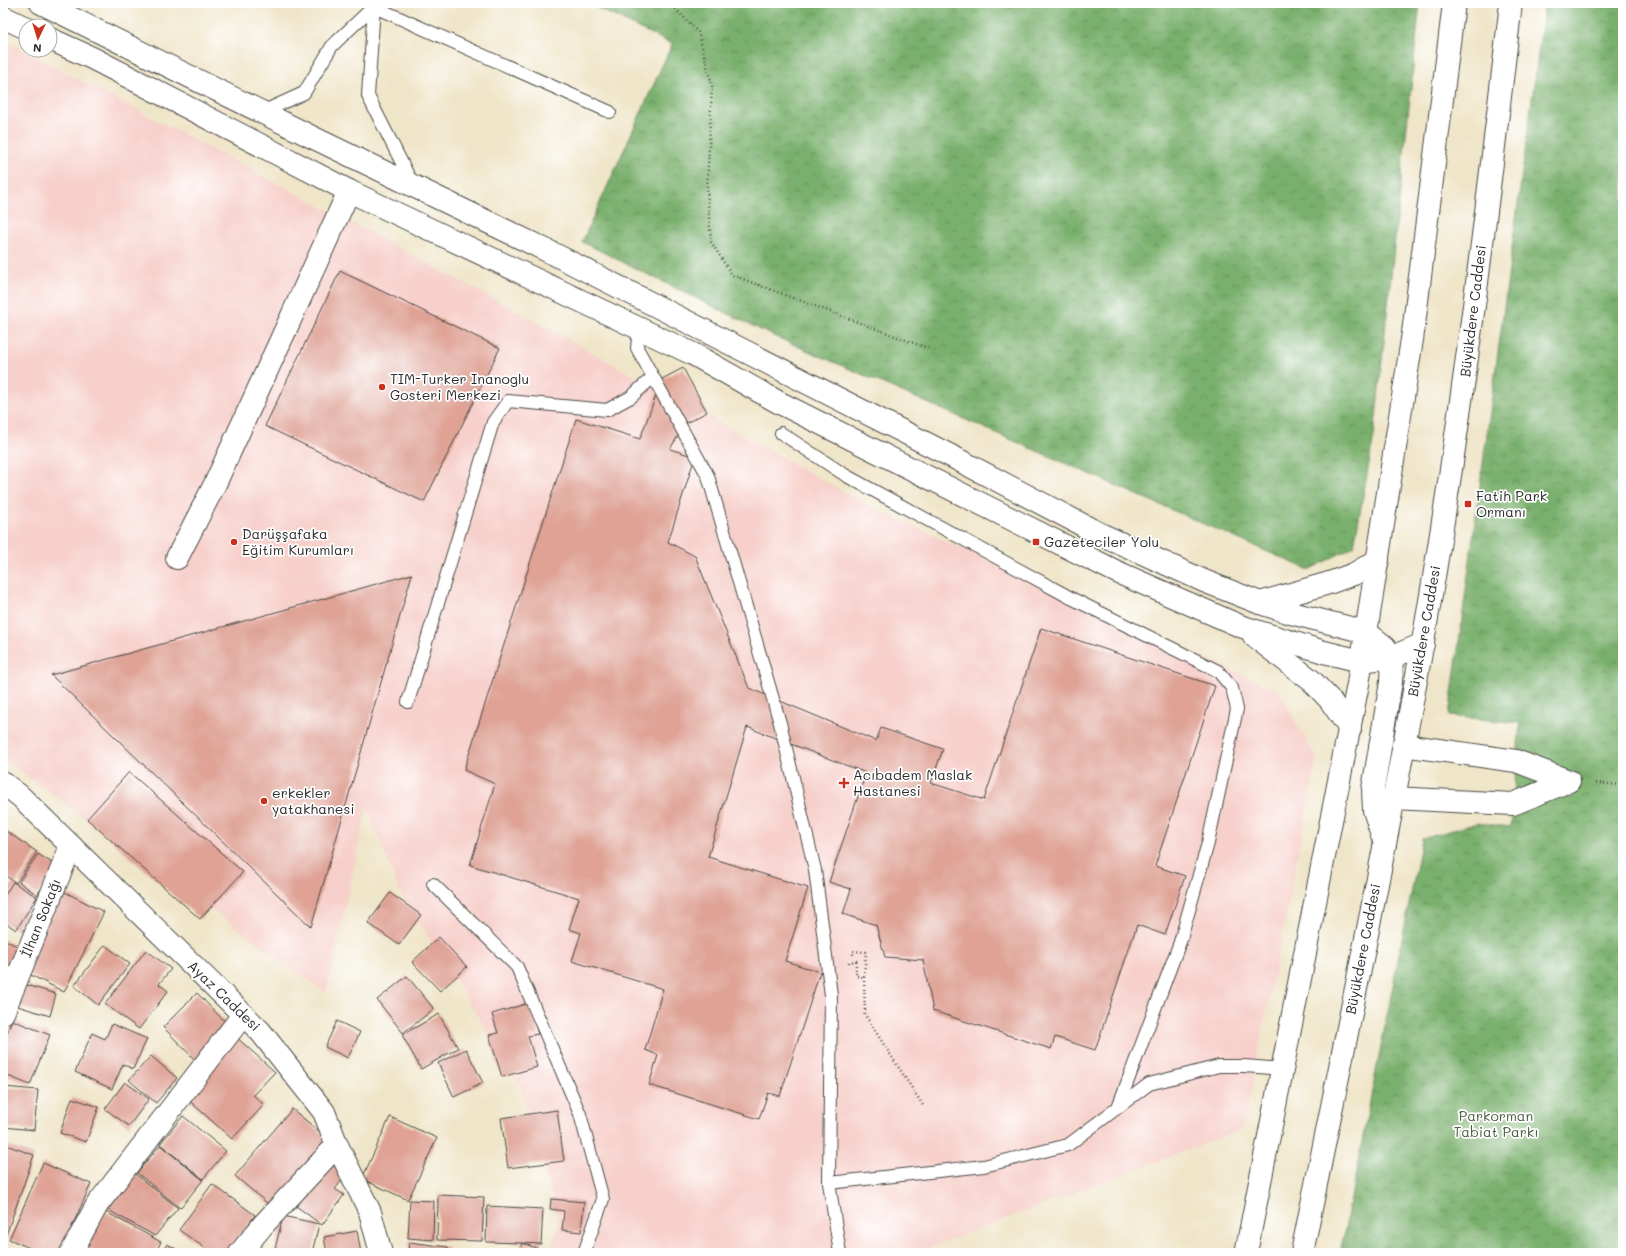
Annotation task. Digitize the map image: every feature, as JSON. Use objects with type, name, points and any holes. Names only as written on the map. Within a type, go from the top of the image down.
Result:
[{"type":"main road","points":[[41,3],[603,279],[952,456],[1098,533],[1204,581],[1260,603],[1291,613],[1366,632],[1385,647],[1392,657],[1391,682],[1373,789],[1374,810],[1385,844]]},
{"type":"main road","points":[[1246,1253],[1350,729],[1413,333],[1454,3]]},
{"type":"main road","name":"Büyükdere Caddesi","points":[[1302,1253],[1385,844],[1422,644],[1465,382],[1511,3]]},
{"type":"main road","points":[[3,18],[18,25]]},
{"type":"main road","points":[[58,43],[92,58],[349,191],[693,354],[778,402],[1116,572],[1240,626],[1314,649],[1361,661],[1392,657],[1422,644]]},
{"type":"main road","points":[[177,558],[218,478],[349,191]]},
{"type":"main road","points":[[1260,603],[1335,581],[1354,574],[1378,560]]},
{"type":"main road","points":[[1240,626],[1312,681],[1330,700],[1350,729]]},
{"type":"main road","points":[[1393,798],[1513,804],[1569,781],[1516,761],[1403,745]]},
{"type":"main road","name":"Ayaz Caddesi","points":[[3,783],[20,796],[260,1031],[324,1112],[337,1145],[370,1212],[381,1253]]},
{"type":"main road","name":"İlhan Sokağı","points":[[3,1013],[71,846]]},
{"type":"main road","points":[[71,1253],[97,1205],[243,1015]]},
{"type":"main road","points":[[240,1253],[263,1225],[337,1145]]},
{"type":"lane","points":[[262,112],[304,92],[332,46],[371,4]]},
{"type":"lane","points":[[371,4],[610,112]]},
{"type":"lane","points":[[371,4],[368,96],[413,186]]},
{"type":"lane","points":[[639,328],[637,348],[708,476],[780,723],[815,870],[831,995],[830,1182],[840,1253]]},
{"type":"lane","points":[[408,702],[493,422],[508,401],[607,410],[631,397],[653,377]]},
{"type":"lane","points":[[781,433],[845,475],[1071,598],[1218,671],[1232,688],[1237,709],[1208,843],[1180,942],[1118,1107]]},
{"type":"lane","points":[[433,884],[517,967],[580,1114],[603,1199],[584,1253]]},
{"type":"lane","points":[[830,1182],[984,1166],[1068,1145],[1148,1084],[1219,1066],[1282,1069]]},
{"type":"path","points":[[670,3],[698,32],[712,85],[707,188],[711,242],[732,275],[935,351]]},
{"type":"path","points":[[853,956],[853,951],[866,952],[864,977],[865,1015],[924,1107]]},
{"type":"path","points":[[856,976],[864,977]]},
{"type":"shaded area","name":"Acıbadem Maslak Hastanesi","points":[[3,40],[18,48],[18,58],[37,58],[326,209],[544,326],[873,508],[1278,691],[1317,759],[1243,1129],[915,1253],[550,1253],[559,1222],[521,1086],[399,890],[367,808],[326,993],[3,758]]},
{"type":"green space","points":[[587,3],[1420,3],[1374,436],[1354,546],[1309,570],[765,332],[582,242],[672,44]]},
{"type":"green space","name":"Parkorman Tabiat Parkı","points":[[1545,3],[1623,3],[1623,1253],[1340,1253],[1422,839],[1477,823],[1511,827],[1520,723],[1449,716]]},
{"type":"building","name":"TIM-Turker Inanoglu Gosteri Merkezi","points":[[340,271],[500,348],[424,502],[265,426]]},
{"type":"building","points":[[683,368],[707,412],[686,423],[670,449],[695,457],[668,542],[695,556],[749,688],[876,741],[881,728],[943,749],[931,783],[984,800],[1041,628],[1215,686],[1155,866],[1185,876],[1165,935],[1137,925],[1095,1050],[1055,1037],[1051,1049],[933,1011],[923,960],[885,957],[876,925],[843,914],[851,889],[829,882],[866,773],[747,727],[708,857],[808,888],[785,961],[820,972],[780,1096],[768,1093],[759,1119],[649,1085],[658,1055],[645,1050],[663,989],[572,961],[581,933],[569,929],[579,898],[470,865],[495,784],[464,770],[576,419],[640,439],[662,379]]},
{"type":"building","name":"erkekler yatakhanesi","points":[[412,574],[311,927],[51,675]]},
{"type":"building","points":[[129,772],[243,872],[200,919],[87,819]]},
{"type":"building","points":[[3,829],[37,852],[16,883],[3,874]]},
{"type":"building","points":[[38,854],[57,866],[37,895],[19,882]]},
{"type":"building","points":[[13,882],[37,897],[16,930],[3,921],[3,898]]},
{"type":"building","points":[[61,890],[104,912],[64,992],[21,970]]},
{"type":"building","points":[[390,893],[421,915],[399,945],[368,923]]},
{"type":"building","points":[[439,937],[467,967],[440,991],[412,962]]},
{"type":"building","points":[[3,939],[19,947],[3,981]]},
{"type":"building","points":[[105,945],[130,964],[98,1005],[74,986]]},
{"type":"building","points":[[146,950],[171,969],[159,984],[168,991],[139,1029],[105,1004]]},
{"type":"building","points":[[407,976],[434,1009],[403,1033],[377,1000]]},
{"type":"building","points":[[17,982],[56,994],[50,1016],[11,1004]]},
{"type":"building","points":[[197,993],[232,1029],[198,1063],[163,1027]]},
{"type":"building","points":[[529,1003],[538,1034],[528,1036],[537,1067],[502,1077],[489,1035],[498,1033],[492,1014]]},
{"type":"building","points":[[439,1014],[458,1048],[421,1069],[402,1035]]},
{"type":"building","points":[[12,1020],[50,1035],[30,1085],[3,1074],[3,1043]]},
{"type":"building","points":[[337,1021],[360,1032],[348,1058],[325,1047]]},
{"type":"building","points":[[112,1024],[147,1039],[133,1069],[123,1064],[112,1089],[75,1072],[92,1033],[105,1039]]},
{"type":"building","points":[[234,1035],[275,1072],[253,1095],[264,1105],[232,1139],[183,1095]]},
{"type":"building","points":[[466,1049],[483,1083],[454,1097],[438,1063]]},
{"type":"building","points":[[151,1056],[177,1078],[156,1103],[129,1080]]},
{"type":"building","points":[[125,1082],[149,1099],[129,1126],[105,1109]]},
{"type":"building","points":[[3,1087],[38,1090],[34,1130],[3,1127]]},
{"type":"building","points":[[72,1098],[99,1107],[86,1142],[60,1133]]},
{"type":"building","points":[[292,1109],[331,1141],[273,1208],[235,1176]]},
{"type":"building","points":[[557,1110],[564,1161],[508,1168],[501,1118]]},
{"type":"building","points":[[183,1116],[226,1151],[203,1179],[160,1144]]},
{"type":"building","points":[[390,1117],[437,1138],[408,1200],[362,1179]]},
{"type":"building","points":[[3,1144],[34,1155],[3,1244]]},
{"type":"building","points":[[160,1145],[203,1180],[180,1208],[137,1173]]},
{"type":"building","points":[[43,1163],[91,1184],[60,1253],[41,1253],[9,1239]]},
{"type":"building","points":[[329,1163],[346,1175],[335,1189],[344,1195],[322,1225],[296,1206]]},
{"type":"building","points":[[135,1174],[178,1208],[155,1236],[108,1210]]},
{"type":"building","points":[[212,1184],[255,1215],[228,1253],[212,1253],[179,1230]]},
{"type":"building","points":[[438,1195],[484,1197],[482,1241],[437,1240]]},
{"type":"building","points":[[551,1199],[584,1202],[581,1232],[562,1230],[564,1211],[550,1209]]},
{"type":"building","points":[[410,1200],[434,1201],[433,1240],[408,1238]]},
{"type":"building","points":[[487,1206],[543,1209],[541,1244],[486,1242]]},
{"type":"building","points":[[106,1212],[161,1242],[155,1253],[83,1253]]},
{"type":"building","points":[[283,1216],[319,1224],[312,1253],[274,1253]]},
{"type":"building","points":[[357,1231],[361,1253],[327,1253],[324,1237]]},
{"type":"building","points":[[409,1242],[448,1247],[448,1253],[408,1253]]},
{"type":"building","points":[[522,1243],[550,1253],[519,1253]]},
{"type":"building","points":[[167,1244],[183,1253],[162,1253]]},
{"type":"place","name":"TIM-Turker Inanoglu Gosteri Merkezi","points":[[382,387]]},
{"type":"place","name":"Fatih Park Ormanı","points":[[1468,504]]},
{"type":"place","name":"Darüşşafaka Eğitim Kurumları","points":[[234,542]]},
{"type":"place","name":"Gazeteciler Yolu","points":[[1036,542]]},
{"type":"place","name":"Acıbadem Maslak Hastanesi","points":[[844,783]]},
{"type":"place","name":"erkekler yatakhanesi","points":[[264,801]]}]
